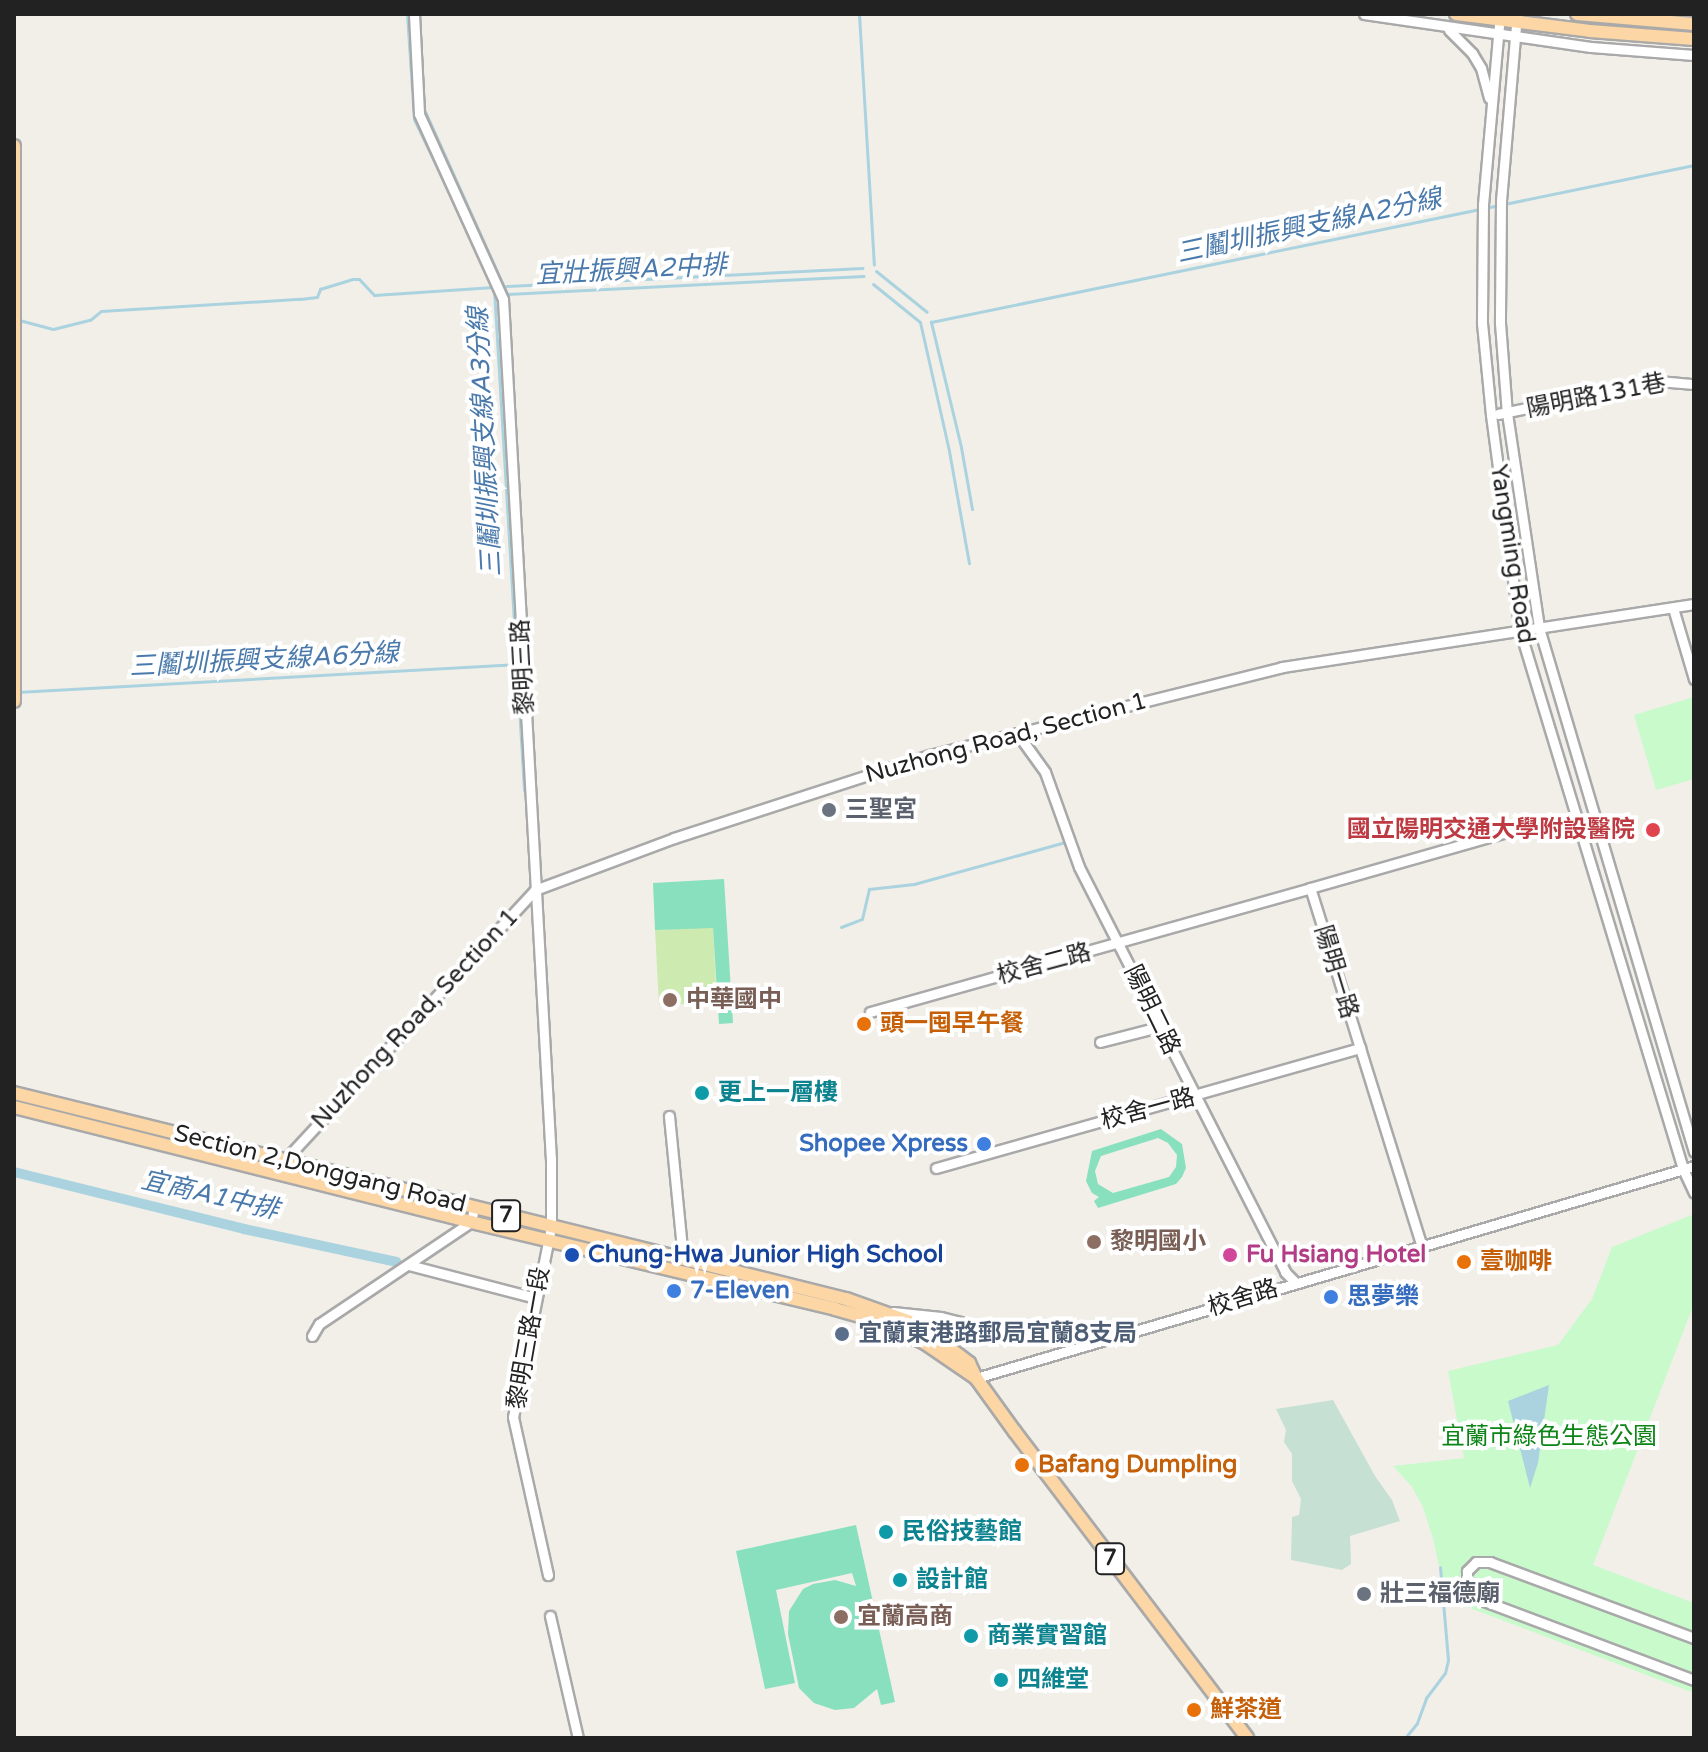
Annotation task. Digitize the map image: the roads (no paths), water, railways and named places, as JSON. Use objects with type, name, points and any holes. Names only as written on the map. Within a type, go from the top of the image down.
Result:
[{"type":"main road","points":[[1456,14],[1694,39]]},
{"type":"main road","points":[[1577,14],[1694,24]]},
{"type":"main road","points":[[14,146],[14,701]]},
{"type":"main road","name":"Section 2,Donggang Road","points":[[14,1093],[888,1312],[943,1340],[969,1363],[976,1378],[1247,1738]]},
{"type":"main road","name":"Section 2,Donggang Road","points":[[14,1107],[878,1321],[925,1343],[976,1378]]},
{"type":"street","name":"黎明三路","points":[[414,14],[419,114],[503,299],[551,1159],[551,1227],[546,1241]]},
{"type":"street","points":[[1364,14],[1447,29],[1694,55]]},
{"type":"street","name":"Yangming Road","points":[[1499,17],[1483,204],[1482,323],[1520,631],[1683,1169],[1694,1193]]},
{"type":"street","name":"Yangming Road","points":[[1516,19],[1500,246],[1502,414],[1539,628],[1694,1152]]},
{"type":"street","points":[[1447,29],[1472,53],[1481,68],[1490,103],[1489,121]]},
{"type":"street","name":"陽明路131巷","points":[[1502,414],[1658,381],[1694,384]]},
{"type":"street","name":"Nuzhong Road, Section 1","points":[[272,1172],[535,890],[674,838],[875,772],[1282,667],[1694,604]]},
{"type":"street","points":[[1673,608],[1694,679]]},
{"type":"street","name":"陽明二路","points":[[1017,733],[1045,772],[1079,867],[1285,1272],[1295,1282]]},
{"type":"street","points":[[1310,888],[1503,833]]},
{"type":"street","name":"校舍二路","points":[[870,1012],[1310,888]]},
{"type":"street","name":"陽明一路","points":[[1310,888],[1422,1247]]},
{"type":"street","points":[[1100,1042],[1159,1027]]},
{"type":"street","name":"校舍一路","points":[[936,1168],[1360,1048]]},
{"type":"street","points":[[669,1116],[683,1259]]},
{"type":"street","name":"校舍路","points":[[976,1378],[1694,1166]]},
{"type":"street","points":[[312,1336],[319,1324],[471,1222],[474,1208]]},
{"type":"street","name":"黎明三路一段","points":[[546,1241],[513,1417],[548,1575]]},
{"type":"street","points":[[409,1265],[536,1298]]},
{"type":"street","points":[[888,1312],[941,1317],[980,1327]]},
{"type":"street","points":[[1694,1638],[1490,1562],[1476,1562],[1467,1571],[1467,1587],[1476,1598],[1694,1680]]},
{"type":"street","points":[[550,1616],[578,1738]]},
{"type":"water","points":[[1549,1385],[1538,1463],[1530,1488],[1508,1401]]},
{"type":"waterway","name":"三鬮圳振興支線A3分線","points":[[407,14],[414,119],[462,220]]},
{"type":"waterway","name":"宜壯振興A2中排","points":[[419,14],[424,109],[507,294],[864,276]]},
{"type":"waterway","points":[[859,14],[874,265]]},
{"type":"waterway","name":"三鬮圳振興支線A2分線","points":[[972,509],[961,447],[931,322],[1694,165]]},
{"type":"waterway","name":"三鬮圳振興支線A2分線","points":[[506,286],[863,268]]},
{"type":"waterway","name":"三鬮圳振興支線A2分線","points":[[876,271],[927,312]]},
{"type":"waterway","points":[[19,320],[53,329],[90,320],[101,311],[317,297],[320,289],[353,279],[359,279],[374,295],[494,287]]},
{"type":"waterway","points":[[873,284],[920,322],[949,451],[969,563]]},
{"type":"waterway","name":"三鬮圳振興支線A3分線","points":[[494,289],[524,790]]},
{"type":"waterway","name":"三鬮圳振興支線A6分線","points":[[17,692],[516,664]]},
{"type":"waterway","name":"三鬮圳振興支線A3分線","points":[[841,927],[862,919],[869,889],[914,884],[1065,842]]},
{"type":"waterway","name":"宜商A1中排","points":[[14,1172],[244,1229],[396,1262]]},
{"type":"waterway","points":[[1405,1738],[1417,1723],[1426,1698],[1445,1673],[1448,1660],[1440,1567]]},
{"type":"place","name":"三聖宮","points":[[829,810]]},
{"type":"place","name":"國立陽明交通大學附設醫院","points":[[1653,830]]},
{"type":"place","name":"中華國中","points":[[670,1000]]},
{"type":"place","name":"頭一囤早午餐","points":[[864,1024]]},
{"type":"place","name":"更上一層樓","points":[[702,1093]]},
{"type":"place","name":"Shopee Xpress","points":[[984,1144]]},
{"type":"place","name":"黎明國小","points":[[1094,1242]]},
{"type":"place","name":"Chung-Hwa Junior High School","points":[[572,1255]]},
{"type":"place","name":"Fu Hsiang Hotel","points":[[1230,1255]]},
{"type":"place","name":"壹咖啡","points":[[1464,1262]]},
{"type":"place","name":"7-Eleven","points":[[674,1291]]},
{"type":"place","name":"思夢樂","points":[[1331,1297]]},
{"type":"place","name":"宜蘭東港路郵局宜蘭8支局","points":[[842,1334]]},
{"type":"place","name":"Bafang Dumpling","points":[[1022,1465]]},
{"type":"place","name":"民俗技藝館","points":[[886,1532]]},
{"type":"place","name":"設計館","points":[[900,1580]]},
{"type":"place","name":"壯三福德廟","points":[[1364,1594]]},
{"type":"place","name":"宜蘭高商","points":[[841,1617]]},
{"type":"place","name":"商業實習館","points":[[971,1636]]},
{"type":"place","name":"四維堂","points":[[1001,1680]]},
{"type":"place","name":"鮮茶道","points":[[1194,1710]]},
{"type":"park label","name":"宜蘭市綠色生態公園","points":[[1549,1437]]}]
